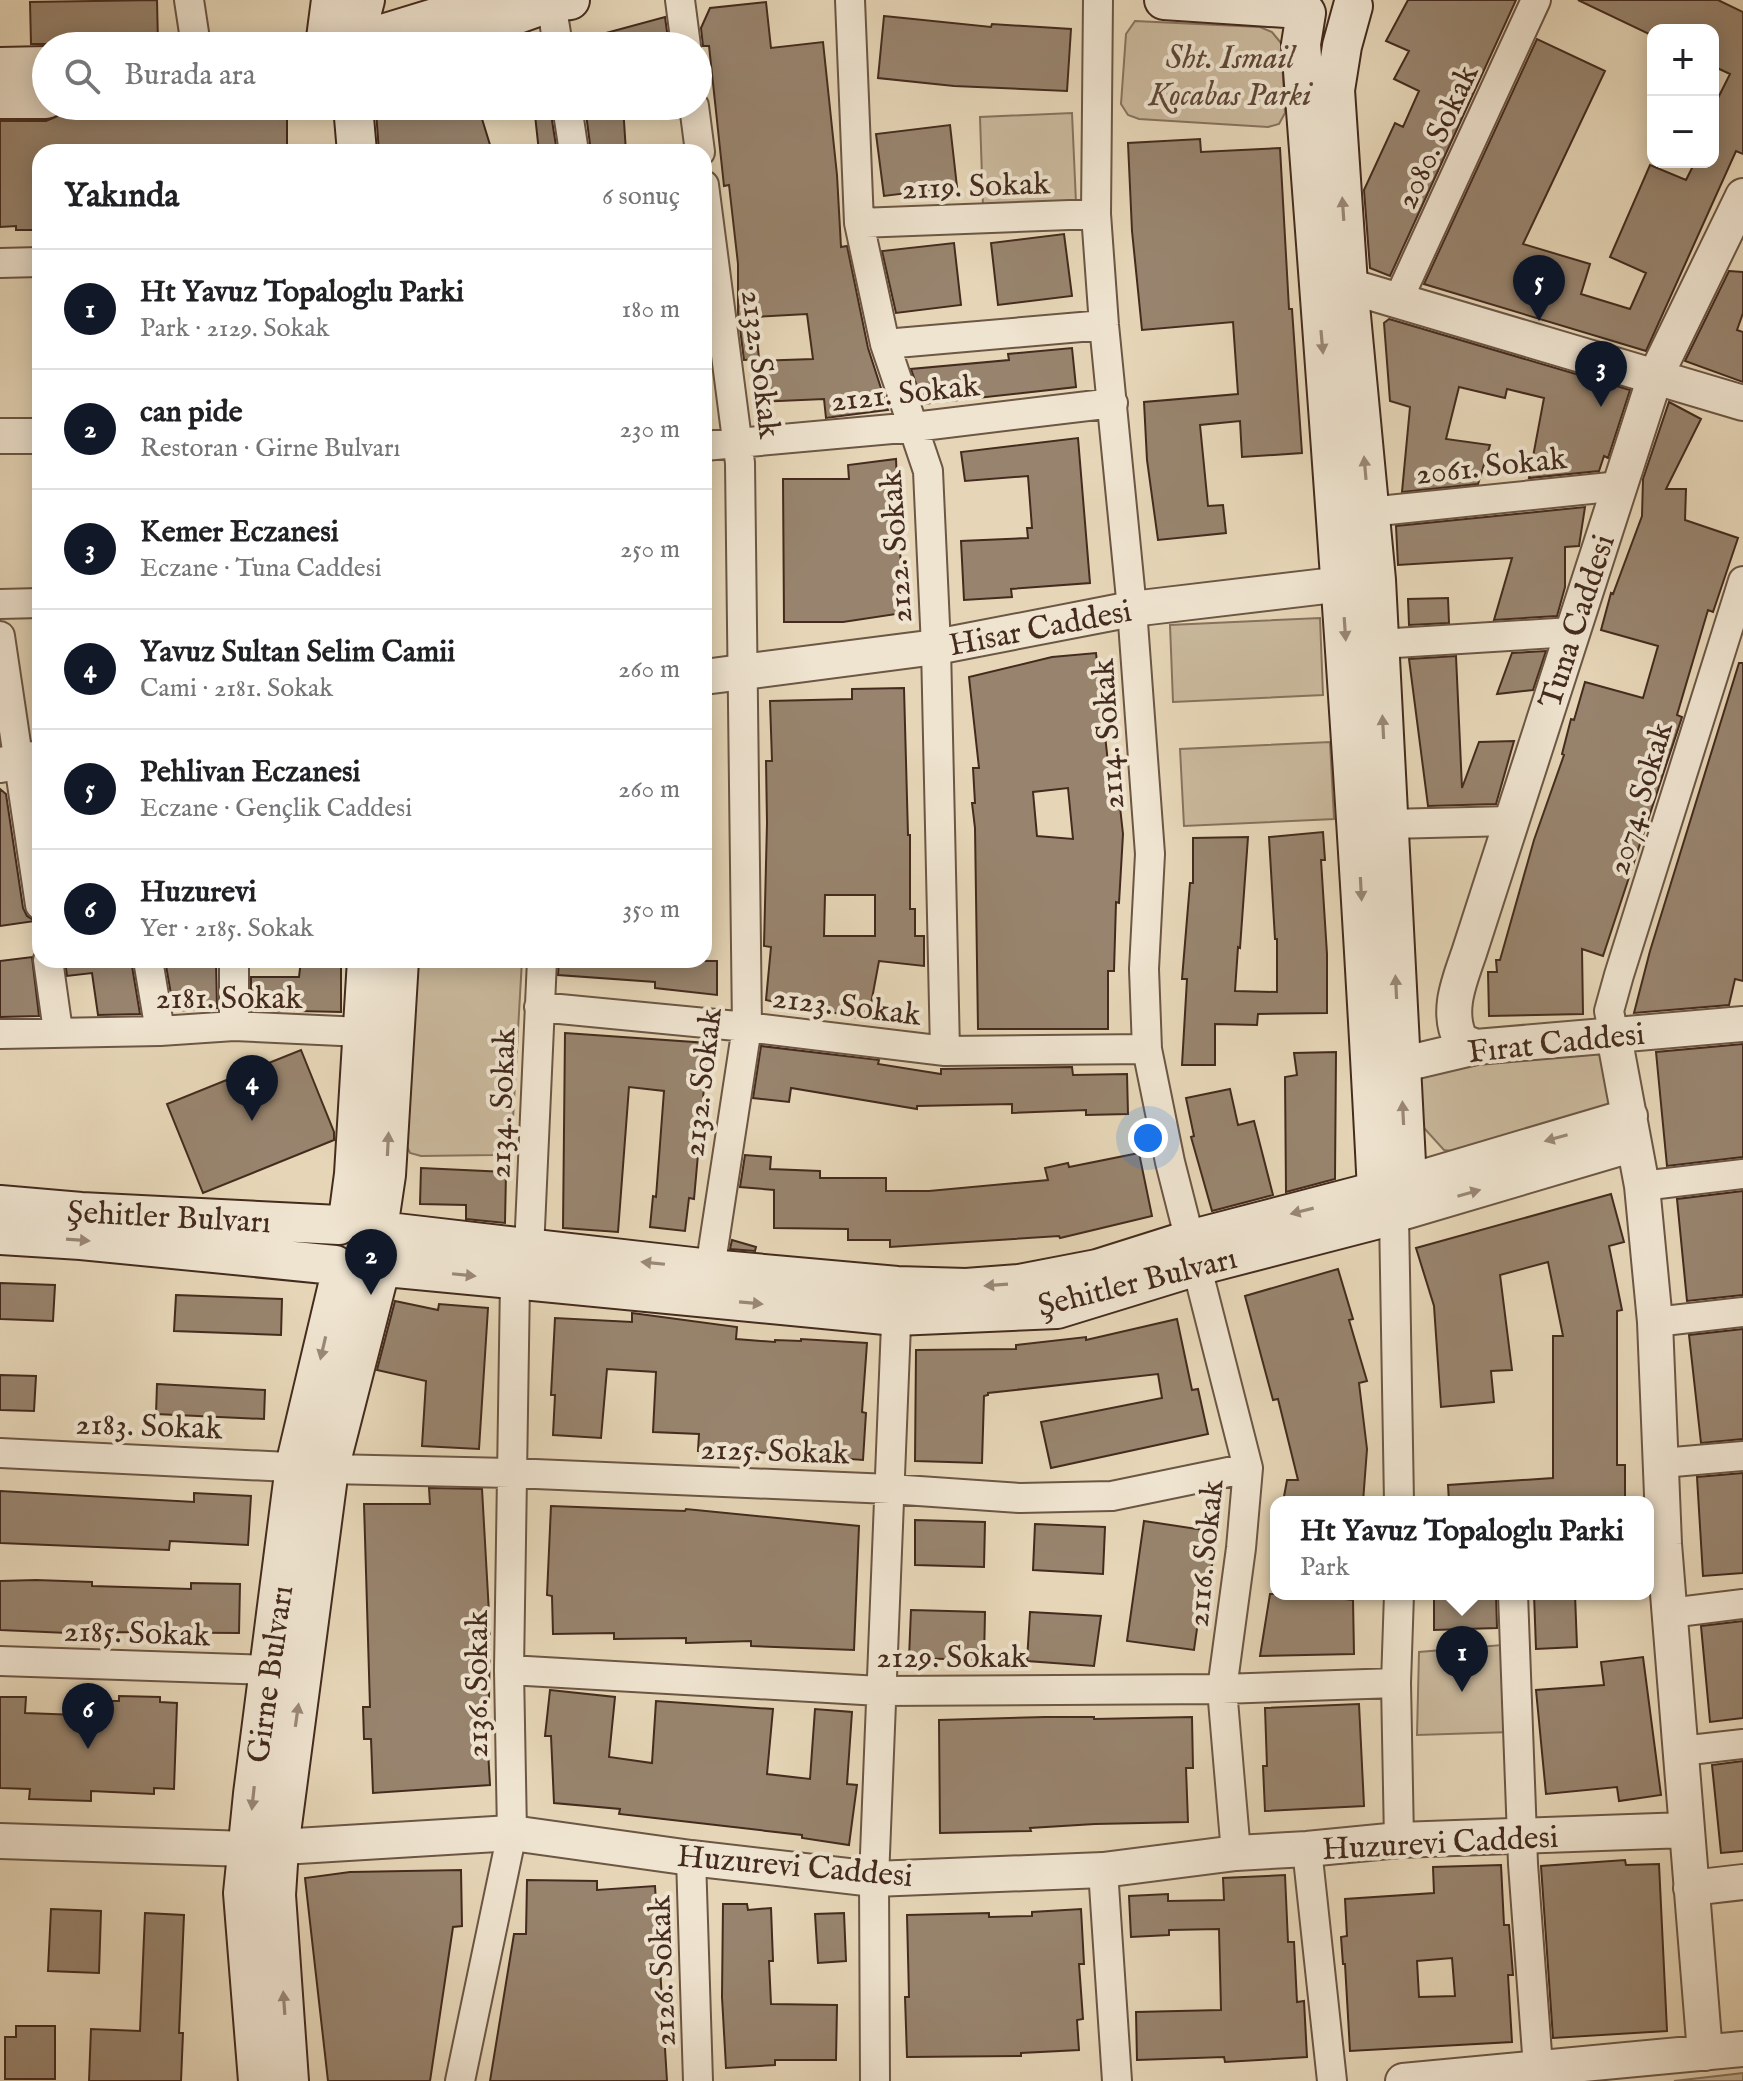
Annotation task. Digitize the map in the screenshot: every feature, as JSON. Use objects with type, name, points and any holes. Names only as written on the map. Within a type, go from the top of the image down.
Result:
[{"type":"main road","points":[[331,0],[340,32]]},
{"type":"main road","points":[[350,32],[365,0]]},
{"type":"main road","points":[[427,0],[480,4]]},
{"type":"main road","points":[[1164,0],[1301,7],[1329,19],[1346,13],[1354,3]]},
{"type":"main road","points":[[468,32],[560,1]]},
{"type":"main road","points":[[1354,3],[1342,46],[1335,90],[1332,280],[1359,582],[1393,1196]]},
{"type":"main road","points":[[389,32],[480,4]]},
{"type":"main road","points":[[1301,7],[1301,44],[1332,280],[1369,512],[1359,582],[1379,644],[1388,824],[1386,1066]]},
{"type":"main road","points":[[0,67],[32,66]]},
{"type":"main road","points":[[0,99],[32,99]]},
{"type":"main road","points":[[329,120],[331,144]]},
{"type":"main road","points":[[354,120],[356,144]]},
{"type":"main road","name":"Girne Bulvarı","points":[[366,968],[354,1174],[370,1240]]},
{"type":"main road","name":"Girne Bulvarı","points":[[289,2081],[276,1895],[264,1848],[271,1670],[312,1468],[386,1175],[399,968]]},
{"type":"main road","name":"Şehitler Bulvarı","points":[[0,1205],[370,1240],[522,1265],[896,1301],[966,1288],[1019,1284],[1193,1253],[1393,1196]]},
{"type":"main road","name":"Şehitler Bulvarı","points":[[0,1235],[81,1240],[338,1269]]},
{"type":"main road","points":[[338,1269],[330,1244],[370,1240]]},
{"type":"main road","name":"Şehitler Bulvarı","points":[[522,1265],[710,1269],[896,1301]]},
{"type":"main road","name":"Girne Bulvarı","points":[[258,2081],[243,1893],[264,1848],[338,1269]]},
{"type":"street","points":[[189,0],[194,32]]},
{"type":"street","points":[[680,0],[684,32]]},
{"type":"street","name":"2122. Sokak","points":[[850,0],[859,223],[885,344],[928,471],[936,647],[945,1051]]},
{"type":"street","name":"2114. Sokak","points":[[1098,0],[1096,214],[1132,609],[1150,854],[1144,969],[1147,1049],[1193,1253]]},
{"type":"street","name":"2080. Sokak","points":[[1398,300],[1536,0]]},
{"type":"street","points":[[559,32],[560,1]]},
{"type":"street","points":[[569,120],[573,144]]},
{"type":"street","points":[[696,120],[699,144]]},
{"type":"street","name":"Tuna Caddesi","points":[[1476,1047],[1461,1041],[1453,1026],[1455,996],[1655,377],[1743,196]]},
{"type":"street","name":"2119. Sokak","points":[[859,223],[1096,214]]},
{"type":"street","name":"2132. Sokak","points":[[710,1269],[747,1027],[738,442],[712,245]]},
{"type":"street","points":[[0,263],[32,262]]},
{"type":"street","points":[[1332,280],[1743,403]]},
{"type":"street","points":[[885,344],[1104,325]]},
{"type":"street","name":"2121. Sokak","points":[[712,445],[914,427],[1113,403]]},
{"type":"street","points":[[0,436],[32,436]]},
{"type":"street","name":"2061. Sokak","points":[[1369,512],[1620,486]]},
{"type":"street","name":"2074. Sokak","points":[[1614,1036],[1609,1011],[1619,975],[1743,581]]},
{"type":"street","name":"Hisar Caddesi","points":[[712,676],[936,647],[1132,609],[1359,582]]},
{"type":"street","points":[[0,604],[32,603]]},
{"type":"street","points":[[1379,644],[1572,632]]},
{"type":"street","points":[[0,636],[32,848]]},
{"type":"street","points":[[1388,824],[1511,821]]},
{"type":"street","points":[[49,968],[58,1031]]},
{"type":"street","points":[[149,968],[160,1031]]},
{"type":"street","points":[[234,968],[234,1026]]},
{"type":"street","name":"2134. Sokak","points":[[522,1265],[541,968]]},
{"type":"street","name":"2123. Sokak","points":[[539,1007],[747,1027],[945,1051],[1147,1049]]},
{"type":"street","name":"Fırat Caddesi","points":[[1386,1066],[1476,1047],[1743,1024]]},
{"type":"street","name":"2181. Sokak","points":[[0,1034],[160,1031],[234,1026],[362,1032]]},
{"type":"street","points":[[1614,1036],[1642,1186],[1655,1322],[1662,1463],[1656,1544],[1670,1613],[1705,2053]]},
{"type":"street","name":"Şehitler Bulvarı","points":[[1393,1196],[1632,1130]]},
{"type":"street","points":[[1642,1186],[1743,1174]]},
{"type":"street","points":[[1393,1196],[1399,1496]]},
{"type":"street","name":"2116. Sokak","points":[[1193,1253],[1248,1468],[1222,1689],[1236,1853]]},
{"type":"street","name":"2136. Sokak","points":[[460,2081],[512,1833],[509,1670],[512,1473],[522,1265]]},
{"type":"street","points":[[875,2081],[874,1879],[896,1301]]},
{"type":"street","points":[[1655,1322],[1743,1312]]},
{"type":"street","name":"2183. Sokak","points":[[0,1453],[312,1468]]},
{"type":"street","points":[[1662,1463],[1743,1456]]},
{"type":"street","name":"2125. Sokak","points":[[312,1468],[890,1489],[1020,1498],[1112,1496],[1248,1468]]},
{"type":"street","points":[[1399,1600],[1396,1683],[1399,1840]]},
{"type":"street","points":[[1513,1600],[1522,1836],[1538,2067]]},
{"type":"street","points":[[1670,1613],[1743,1604]]},
{"type":"street","name":"2185. Sokak","points":[[0,1661],[271,1670]]},
{"type":"street","name":"2129. Sokak","points":[[509,1670],[880,1691],[1222,1689],[1396,1683]]},
{"type":"street","points":[[1681,1751],[1743,1744]]},
{"type":"street","name":"Huzurevi Caddesi","points":[[0,1841],[264,1848],[512,1833],[874,1879],[1103,1870],[1236,1853],[1399,1840],[1686,1830]]},
{"type":"street","points":[[1307,1849],[1332,2081]]},
{"type":"street","name":"2126. Sokak","points":[[691,1858],[698,2081]]},
{"type":"street","points":[[1103,1870],[1117,2081]]},
{"type":"street","points":[[1691,1888],[1743,1882]]},
{"type":"street","points":[[1403,2081],[1743,2049]]},
{"type":"green space","name":"Sht. Ismail Kocabas Parki","points":[[1135,21],[1260,27],[1272,32],[1281,43],[1285,113],[1279,124],[1268,127],[1139,119],[1128,115],[1121,104],[1126,34]]},
{"type":"green space","points":[[1072,113],[1076,203],[983,207],[980,117]]},
{"type":"green space","points":[[1320,618],[1323,695],[1173,702],[1170,625]]},
{"type":"green space","points":[[1330,742],[1334,819],[1184,826],[1180,749]]},
{"type":"green space","points":[[415,968],[522,968],[512,1136],[506,1150],[494,1155],[421,1156],[410,1153],[404,1140]]},
{"type":"green space","points":[[1602,1051],[1612,1101],[1609,1112],[1468,1153],[1444,1150],[1424,1128],[1413,1068]]},
{"type":"green space","points":[[1502,1645],[1511,1732],[1417,1735],[1419,1652]]},
{"type":"green space","points":[[1743,2073],[1743,2081],[1674,2081]]},
{"type":"building","points":[[157,0],[158,32],[32,32],[31,44],[30,2]]},
{"type":"building","points":[[1408,0],[1516,0],[1390,276],[1370,268],[1364,190],[1395,123],[1403,127],[1419,91],[1394,79],[1409,51],[1386,41]]},
{"type":"building","points":[[1578,0],[1718,0],[1743,12],[1743,154],[1736,151],[1646,351],[1424,284],[1537,39],[1605,71],[1523,244],[1590,264],[1581,294],[1630,309],[1646,273],[1610,257],[1649,168],[1657,168],[1686,180],[1692,168],[1719,168],[1719,96],[1730,74],[1719,69],[1719,24],[1647,24],[1647,33]]},
{"type":"building","points":[[766,2],[771,48],[823,42],[841,247],[847,246],[868,348],[888,410],[826,418],[824,399],[756,402],[754,361],[813,359],[807,314],[755,317],[759,359],[744,360],[738,313],[738,264],[729,185],[724,186],[712,74],[712,32],[701,32],[701,28],[710,8]]},
{"type":"building","points":[[884,16],[991,27],[992,24],[1071,29],[1067,91],[954,86],[878,78]]},
{"type":"building","points":[[665,17],[667,32],[610,32]]},
{"type":"building","points":[[287,120],[287,144],[32,144],[32,230],[16,230],[16,226],[0,227],[0,121]]},
{"type":"building","points":[[377,120],[482,120],[490,144],[378,144]]},
{"type":"building","points":[[536,120],[552,120],[556,144],[538,144]]},
{"type":"building","points":[[587,120],[624,120],[625,144],[590,144]]},
{"type":"building","points":[[950,125],[957,187],[884,196],[876,134]]},
{"type":"building","points":[[1200,139],[1201,152],[1280,148],[1289,309],[1292,309],[1302,453],[1242,457],[1240,421],[1200,425],[1208,506],[1223,505],[1226,533],[1158,540],[1147,460],[1144,402],[1238,394],[1233,322],[1142,330],[1132,231],[1128,143]]},
{"type":"building","points":[[1064,234],[1072,296],[998,305],[991,243]]},
{"type":"building","points":[[954,243],[961,305],[896,313],[882,251]]},
{"type":"building","points":[[1729,271],[1743,272],[1743,313],[1737,330],[1743,332],[1743,382],[1685,361]]},
{"type":"building","points":[[1389,319],[1630,390],[1608,458],[1604,456],[1599,471],[1529,478],[1544,398],[1507,389],[1505,398],[1459,387],[1446,439],[1490,445],[1478,484],[1402,492],[1410,407],[1390,401],[1384,323]]},
{"type":"building","points":[[1072,348],[1076,387],[923,404],[911,369],[1009,360],[1008,354]]},
{"type":"building","points":[[1669,402],[1701,419],[1666,489],[1686,489],[1685,520],[1738,538],[1713,612],[1708,610],[1677,715],[1682,717],[1603,956],[1582,949],[1583,1014],[1489,1016],[1488,972],[1497,972],[1496,960],[1500,960],[1534,840],[1564,755],[1571,719],[1574,720],[1585,682],[1643,698],[1658,646],[1601,630],[1611,593],[1642,516],[1643,479]]},
{"type":"building","points":[[1078,438],[1090,583],[1011,589],[1012,597],[964,600],[961,541],[1028,538],[1027,528],[1032,528],[1028,476],[965,481],[961,452]]},
{"type":"building","points":[[896,459],[903,613],[843,622],[784,622],[783,479],[849,479],[848,465]]},
{"type":"building","points":[[1585,507],[1579,546],[1565,547],[1565,587],[1557,616],[1494,620],[1512,558],[1398,565],[1396,526]]},
{"type":"building","points":[[1448,598],[1449,623],[1409,625],[1408,599]]},
{"type":"building","points":[[1546,651],[1533,690],[1497,694],[1512,653]]},
{"type":"building","points":[[1096,653],[1111,790],[1118,789],[1123,834],[1119,903],[1116,902],[1114,971],[1108,971],[1108,1029],[978,1029],[972,803],[975,803],[973,768],[979,768],[969,677],[1052,657]],"holes":[[[1068,788],[1073,839],[1037,836],[1033,792]]]},
{"type":"building","points":[[1456,656],[1462,788],[1479,742],[1514,741],[1496,804],[1428,806],[1409,659]]},
{"type":"building","points":[[1739,663],[1743,663],[1743,981],[1735,979],[1729,1005],[1634,1013],[1650,951]]},
{"type":"building","points":[[904,688],[910,909],[915,909],[915,936],[924,936],[924,966],[879,961],[868,1020],[766,1000],[771,947],[764,946],[766,761],[772,761],[770,701],[852,699],[852,689]],"holes":[[[825,895],[875,895],[875,936],[824,936]]]},
{"type":"building","points":[[0,789],[6,794],[23,908],[32,921],[0,926]]},
{"type":"building","points":[[1323,832],[1325,860],[1321,860],[1327,1013],[1258,1014],[1257,1025],[1215,1024],[1215,1065],[1182,1065],[1187,979],[1182,979],[1190,883],[1193,883],[1193,838],[1248,837],[1235,991],[1277,992],[1277,939],[1269,837]]},
{"type":"building","points":[[32,957],[39,1016],[0,1017],[0,961]]},
{"type":"building","points":[[712,961],[717,961],[717,995],[655,988],[655,982],[558,975],[558,968],[712,968]]},
{"type":"building","points":[[66,968],[132,968],[140,1014],[98,1015],[92,973],[67,976]]},
{"type":"building","points":[[166,968],[216,968],[217,1008],[174,1011]]},
{"type":"building","points":[[300,968],[341,968],[341,1012],[251,1010],[251,977],[299,977]]},
{"type":"building","points":[[565,1033],[708,1043],[694,1199],[689,1198],[685,1231],[650,1227],[653,1196],[656,1197],[664,1091],[629,1087],[618,1232],[563,1228]]},
{"type":"building","points":[[1743,1044],[1743,1157],[1667,1166],[1656,1052]]},
{"type":"building","points":[[761,1046],[879,1060],[878,1064],[941,1074],[941,1069],[1072,1067],[1073,1075],[1127,1074],[1128,1114],[1086,1115],[1086,1110],[1012,1113],[1012,1104],[917,1106],[917,1109],[791,1088],[789,1102],[753,1098]]},
{"type":"building","points":[[301,1050],[334,1132],[334,1140],[203,1193],[167,1104]]},
{"type":"building","points":[[1336,1052],[1335,1179],[1286,1192],[1285,1077],[1297,1075],[1294,1053]]},
{"type":"building","points":[[1230,1089],[1238,1125],[1254,1121],[1273,1195],[1212,1211],[1191,1137],[1194,1136],[1186,1098]]},
{"type":"building","points":[[1139,1153],[1152,1216],[1060,1238],[890,1247],[890,1240],[848,1240],[848,1229],[774,1228],[774,1190],[740,1187],[745,1155],[771,1157],[770,1169],[820,1171],[820,1178],[886,1178],[886,1191],[929,1191],[1048,1180],[1045,1168],[1068,1163],[1069,1167]]},
{"type":"building","points":[[421,1168],[506,1172],[505,1223],[466,1219],[466,1205],[420,1204]]},
{"type":"building","points":[[1743,1191],[1743,1295],[1687,1301],[1677,1199]]},
{"type":"building","points":[[1611,1194],[1624,1242],[1609,1246],[1622,1310],[1617,1311],[1617,1465],[1625,1465],[1625,1496],[1449,1496],[1448,1485],[1553,1478],[1553,1336],[1563,1336],[1548,1262],[1500,1275],[1512,1370],[1491,1371],[1494,1402],[1441,1407],[1434,1306],[1416,1248]]},
{"type":"building","points":[[732,1240],[756,1247],[755,1251],[730,1249]]},
{"type":"building","points":[[1338,1269],[1367,1381],[1359,1383],[1367,1449],[1363,1496],[1284,1496],[1287,1480],[1298,1480],[1278,1399],[1273,1400],[1245,1296]]},
{"type":"building","points":[[0,1283],[55,1285],[53,1321],[0,1319]]},
{"type":"building","points":[[176,1295],[282,1299],[281,1335],[174,1331]]},
{"type":"building","points":[[395,1301],[438,1310],[439,1304],[488,1308],[479,1449],[422,1446],[426,1381],[377,1370]]},
{"type":"building","points":[[632,1313],[737,1327],[736,1339],[867,1343],[862,1412],[866,1413],[863,1460],[727,1450],[698,1451],[699,1434],[653,1432],[656,1372],[607,1369],[601,1438],[553,1435],[555,1395],[551,1395],[555,1318],[632,1322]]},
{"type":"building","points":[[1177,1319],[1192,1390],[1198,1389],[1208,1434],[1051,1468],[1041,1422],[1162,1398],[1158,1374],[988,1393],[984,1396],[982,1463],[915,1461],[916,1350],[1016,1349],[1016,1345],[1086,1337],[1086,1340]]},
{"type":"building","points":[[1743,1329],[1743,1439],[1701,1443],[1689,1335]]},
{"type":"building","points":[[0,1375],[36,1376],[34,1411],[0,1410]]},
{"type":"building","points":[[157,1384],[265,1390],[264,1419],[156,1414]]},
{"type":"building","points":[[1743,1473],[1743,1573],[1703,1576],[1697,1477]]},
{"type":"building","points":[[429,1488],[482,1489],[490,1631],[489,1698],[485,1698],[490,1785],[373,1793],[371,1739],[364,1739],[363,1707],[370,1707],[364,1504],[430,1504]]},
{"type":"building","points":[[0,1491],[194,1502],[194,1493],[251,1496],[248,1545],[170,1541],[169,1550],[0,1543]]},
{"type":"building","points":[[551,1506],[686,1509],[859,1526],[854,1650],[751,1646],[751,1641],[686,1643],[686,1638],[614,1639],[614,1633],[553,1634],[552,1596],[547,1595]]},
{"type":"building","points":[[915,1520],[985,1522],[984,1567],[915,1565]]},
{"type":"building","points":[[1144,1521],[1217,1532],[1210,1579],[1204,1579],[1194,1650],[1127,1641]]},
{"type":"building","points":[[1035,1524],[1105,1527],[1103,1574],[1033,1570]]},
{"type":"building","points":[[0,1581],[92,1582],[92,1586],[191,1589],[191,1583],[240,1584],[239,1633],[90,1634],[0,1630]]},
{"type":"building","points":[[1270,1594],[1270,1600],[1353,1600],[1354,1654],[1260,1656]]},
{"type":"building","points":[[1434,1600],[1496,1600],[1497,1628],[1434,1630]]},
{"type":"building","points":[[1534,1600],[1575,1600],[1577,1647],[1536,1649]]},
{"type":"building","points":[[911,1610],[985,1612],[984,1660],[909,1658]]},
{"type":"building","points":[[1030,1612],[1101,1616],[1094,1666],[1027,1661]]},
{"type":"building","points":[[1743,1621],[1743,1718],[1710,1722],[1701,1626]]},
{"type":"building","points":[[1643,1657],[1661,1795],[1619,1801],[1617,1787],[1546,1794],[1536,1690],[1604,1685],[1601,1662]]},
{"type":"building","points":[[550,1690],[615,1697],[609,1757],[652,1763],[656,1701],[773,1709],[767,1774],[810,1779],[815,1709],[852,1712],[847,1784],[857,1785],[849,1845],[802,1838],[802,1835],[619,1814],[620,1809],[554,1803],[551,1736],[545,1736]]},
{"type":"building","points":[[119,1696],[160,1697],[160,1702],[177,1703],[174,1789],[154,1788],[154,1794],[91,1791],[91,1801],[29,1799],[30,1789],[0,1788],[0,1697],[26,1697],[25,1713],[105,1716],[105,1701],[119,1701]]},
{"type":"building","points":[[1359,1704],[1364,1806],[1265,1811],[1265,1708]]},
{"type":"building","points":[[1192,1717],[1193,1768],[1186,1768],[1188,1822],[940,1833],[939,1720]]},
{"type":"building","points":[[1743,1761],[1743,1851],[1721,1853],[1712,1765]]},
{"type":"building","points":[[1625,1860],[1626,1865],[1659,1864],[1667,2031],[1553,2038],[1541,1866]]},
{"type":"building","points":[[1501,1865],[1504,1925],[1509,1925],[1513,1975],[1508,1975],[1512,2042],[1350,2051],[1341,1937],[1347,1936],[1345,1899],[1434,1893],[1433,1867]],"holes":[[[1452,1958],[1455,1996],[1419,1997],[1417,1961]]]},
{"type":"building","points":[[461,1870],[462,1926],[453,1927],[430,2081],[328,2081],[305,1878],[350,1872]]},
{"type":"building","points":[[1285,1875],[1288,1942],[1294,1942],[1297,2002],[1304,2001],[1307,2057],[1225,2062],[1224,2057],[1137,2060],[1136,2012],[1221,2010],[1219,1929],[1169,1930],[1169,1935],[1131,1937],[1129,1896],[1168,1894],[1168,1901],[1224,1900],[1223,1878]]},
{"type":"building","points":[[527,1880],[597,1881],[597,1890],[655,1886],[667,2081],[490,2081],[514,1934],[526,1934]]},
{"type":"building","points":[[723,1904],[747,1904],[748,1910],[771,1908],[771,2004],[837,2005],[836,2060],[775,2060],[775,2065],[726,2068],[722,1997]]},
{"type":"building","points":[[51,1909],[101,1911],[99,1973],[48,1971]]},
{"type":"building","points":[[1081,1909],[1084,1964],[1079,1964],[1083,2019],[1077,2020],[1079,2050],[1021,2053],[1021,2056],[907,2057],[907,1915],[989,1913],[989,1917],[1032,1916],[1032,1912]]},
{"type":"building","points":[[145,1913],[184,1915],[179,2033],[183,2033],[181,2081],[89,2081],[91,2029],[140,2031]]},
{"type":"building","points":[[844,1913],[846,1961],[818,1963],[815,1914]]},
{"type":"building","points":[[16,2026],[55,2026],[55,2079],[5,2079],[5,2037],[16,2037]]},
{"type":"place","name":"Pehlivan Eczanesi","points":[[1539,321]]},
{"type":"place","name":"Kemer Eczanesi","points":[[1601,407]]},
{"type":"place","name":"Yavuz Sultan Selim Camii","points":[[252,1121]]},
{"type":"place","name":"can pide","points":[[371,1295]]},
{"type":"place","name":"Ht Yavuz Topaloglu Parki","points":[[1462,1692]]},
{"type":"place","name":"Huzurevi","points":[[88,1749]]}]
